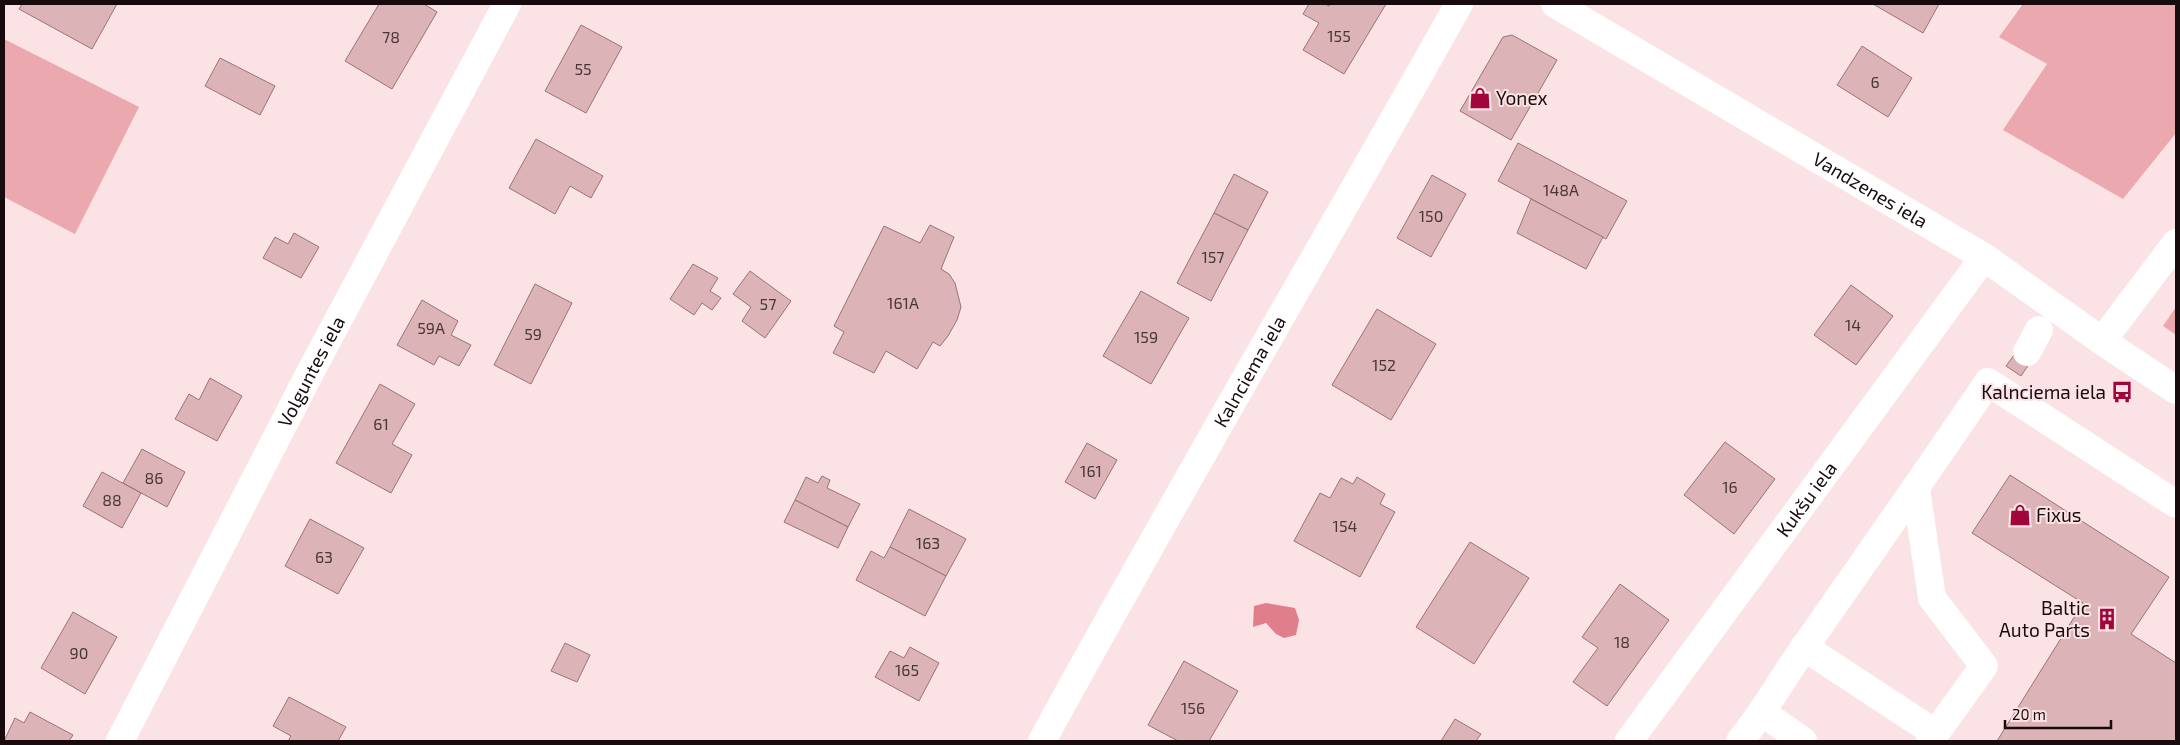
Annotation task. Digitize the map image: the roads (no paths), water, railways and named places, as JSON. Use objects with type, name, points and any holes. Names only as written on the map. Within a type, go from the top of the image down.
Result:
[{"type":"street","name":"Volguntes iela","points":[[120,741],[312,369],[507,4]]},
{"type":"street","name":"Kalnciema iela","points":[[1042,741],[1188,478],[1323,246],[1460,4]]},
{"type":"street","name":"Vandzenes iela","points":[[1556,4],[1984,257],[2102,342],[2176,390]]},
{"type":"street","points":[[2102,342],[2176,243]]},
{"type":"street","name":"Kukšu iela","points":[[1630,741],[1984,257]]},
{"type":"street","points":[[1740,741],[1763,713],[1804,647],[1916,489],[1988,382],[2176,504]]},
{"type":"street","points":[[1804,647],[1932,737],[1984,666],[1932,598],[1916,489]]},
{"type":"street","points":[[1763,713],[1803,741]]},
{"type":"place","name":"Yonex","points":[[1480,98]]},
{"type":"place","name":"Kalnciema iela","points":[[2122,392]]},
{"type":"place","name":"Fixus","points":[[2020,515]]},
{"type":"place","name":"Baltic Auto Parts","points":[[2107,619]]}]
